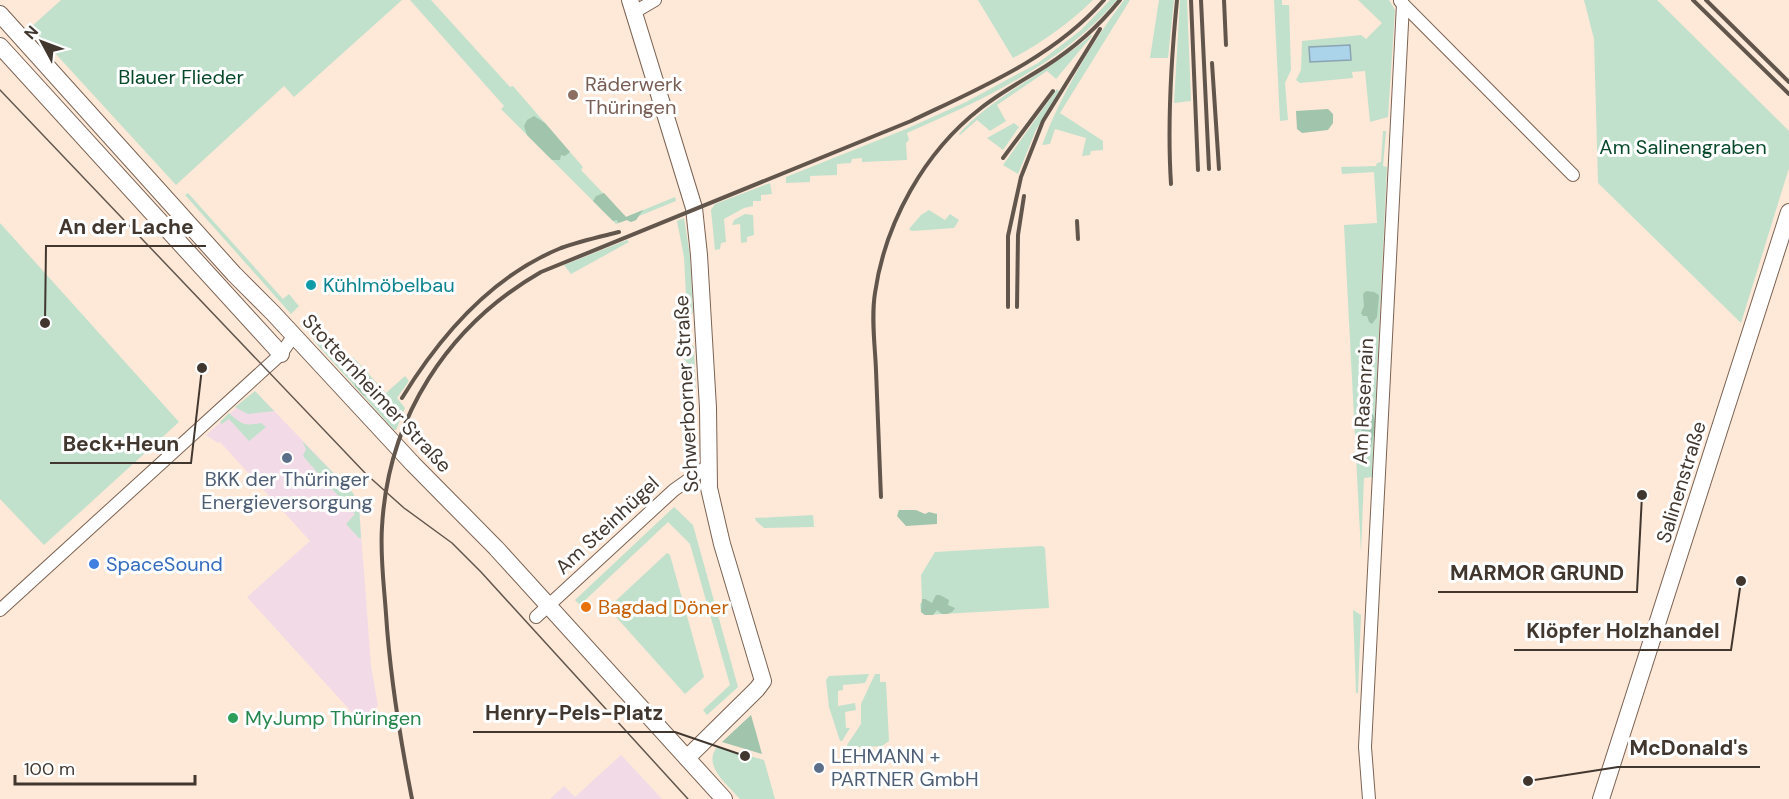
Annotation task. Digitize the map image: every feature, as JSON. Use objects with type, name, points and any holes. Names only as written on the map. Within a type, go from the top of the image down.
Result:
[{"type":"main road","name":"Schwerborner Straße","points":[[632,7],[694,208],[708,408],[709,488],[722,544],[763,681],[687,758]]},
{"type":"main road","name":"Stotternheimer Straße","points":[[0,14],[234,274],[294,335],[542,611],[687,758],[724,799]]},
{"type":"main road","points":[[0,46],[281,354]]},
{"type":"main road","name":"Salinenstraße","points":[[1601,799],[1789,212]]},
{"type":"street","points":[[632,7],[655,0]]},
{"type":"street","name":"Am Rasenrain","points":[[1401,2],[1573,175]]},
{"type":"street","name":"Am Rasenrain","points":[[1369,799],[1365,747],[1401,2]]},
{"type":"street","points":[[0,610],[281,354],[294,335]]},
{"type":"street","name":"Am Steinhügel","points":[[542,611],[674,490],[708,466]]},
{"type":"shaded area","points":[[255,391],[353,493],[359,506],[371,666],[378,706],[358,719],[247,597],[310,541],[220,442],[206,435]]},
{"type":"shaded area","points":[[621,755],[662,799],[550,799],[564,786],[575,797]]},
{"type":"green space","name":"Blauer Flieder","points":[[61,0],[402,0],[294,97],[284,86],[176,185],[31,27]]},
{"type":"green space","points":[[410,0],[431,0],[510,87],[513,86],[583,167],[581,170],[626,217],[675,197],[676,201],[639,216],[631,222],[627,220],[616,224],[501,109],[504,106]]},
{"type":"green space","points":[[978,0],[1093,0],[1055,32],[1013,58]]},
{"type":"green space","points":[[1110,0],[1117,0],[1095,23],[1046,62],[992,93],[907,133],[909,140],[906,143],[907,160],[862,162],[862,158],[852,159],[851,163],[837,164],[837,175],[810,176],[810,182],[786,183],[786,177],[906,129],[966,102],[1038,63],[1081,30]]},
{"type":"green space","points":[[1124,0],[1130,0],[1060,113],[1103,141],[1103,150],[1091,151],[1090,155],[1082,156],[1086,138],[1055,129],[1050,144],[1042,145],[1078,69]]},
{"type":"green space","points":[[1159,0],[1174,0],[1168,58],[1150,58]]},
{"type":"green space","points":[[1180,0],[1187,0],[1191,101],[1174,103]]},
{"type":"green space","points":[[1274,0],[1282,0],[1282,5],[1289,5],[1291,70],[1285,83],[1288,120],[1280,121]]},
{"type":"green space","points":[[1358,0],[1389,0],[1395,10],[1388,117],[1370,122],[1365,71],[1352,72],[1353,78],[1300,83],[1296,80],[1301,70],[1302,41],[1361,35],[1366,39],[1382,23]]},
{"type":"green space","name":"Am Salinengraben","points":[[1584,0],[1657,0],[1789,131],[1789,168],[1741,323],[1598,183],[1594,39]]},
{"type":"green space","points":[[1091,35],[1056,79],[1047,71],[997,105],[1006,121],[990,131],[977,120],[959,134],[989,106]]},
{"type":"green space","points":[[1057,89],[1059,91],[1036,130],[1018,174],[1003,165]]},
{"type":"green space","points":[[1328,109],[1333,114],[1333,123],[1328,130],[1302,133],[1297,129],[1296,111]]},
{"type":"green space","points":[[534,116],[545,123],[570,152],[565,156],[561,155],[560,160],[552,160],[527,135],[524,126],[527,120]]},
{"type":"green space","points":[[1014,123],[1019,127],[1003,150],[987,138]]},
{"type":"green space","points":[[1383,131],[1386,131],[1383,166],[1387,167],[1372,477],[1364,478],[1361,552],[1344,225],[1377,223],[1374,172],[1342,174],[1341,167],[1376,166],[1381,162]]},
{"type":"green space","points":[[770,183],[772,194],[761,195],[761,201],[753,201],[753,206],[744,208],[724,219],[726,242],[721,243],[720,249],[715,250],[711,210],[715,204]]},
{"type":"green space","points":[[188,193],[283,299],[289,294],[299,306],[291,314],[185,195]]},
{"type":"green space","points":[[604,193],[626,217],[643,210],[636,220],[631,222],[613,221],[593,201],[596,196]]},
{"type":"green space","points":[[929,210],[945,220],[950,214],[959,220],[954,228],[912,231],[909,229],[921,215]]},
{"type":"green space","points":[[745,214],[753,215],[754,235],[747,237],[747,242],[741,243],[740,224],[732,225],[734,220]]},
{"type":"green space","points":[[684,218],[690,256],[693,313],[687,315],[684,257],[677,221]]},
{"type":"green space","points":[[0,223],[179,422],[44,545],[0,499]]},
{"type":"green space","points":[[627,240],[629,242],[571,274],[564,265]]},
{"type":"green space","points":[[1366,291],[1379,295],[1377,317],[1372,324],[1367,316],[1361,313],[1364,306],[1363,294]]},
{"type":"green space","points":[[317,330],[347,362],[353,357],[386,393],[405,376],[409,381],[397,398],[405,408],[396,430],[313,340]]},
{"type":"green space","points":[[689,344],[694,346],[696,392],[686,401],[684,398],[689,393],[691,383],[682,373],[690,366],[681,356],[690,348]]},
{"type":"green space","points":[[357,365],[370,379],[366,383],[369,391],[364,396],[348,373],[349,368],[355,369]]},
{"type":"green space","points":[[255,391],[274,411],[248,414],[235,407]]},
{"type":"green space","points":[[1366,406],[1374,416],[1375,427],[1371,447],[1362,451],[1361,447],[1365,437],[1360,433],[1367,420],[1363,415]]},
{"type":"green space","points":[[229,413],[243,424],[261,423],[266,427],[249,441],[229,419],[222,424],[220,422]]},
{"type":"green space","points":[[302,441],[353,493],[359,506],[361,538],[346,524],[355,514],[332,489],[330,490],[303,456],[306,449]]},
{"type":"green space","points":[[674,507],[693,525],[738,687],[707,715],[703,710],[730,685],[690,544],[668,522],[580,605],[575,600]]},
{"type":"green space","points":[[899,510],[937,514],[937,524],[906,526],[897,516]]},
{"type":"green space","points":[[813,515],[814,527],[764,528],[755,518]]},
{"type":"green space","points":[[1042,546],[1045,548],[1049,608],[925,615],[921,612],[921,575],[935,552]]},
{"type":"green space","points":[[667,553],[670,555],[704,677],[685,694],[608,608]]},
{"type":"green space","points":[[936,595],[949,600],[948,605],[955,608],[954,610],[942,614],[937,610],[933,615],[925,615],[921,612],[922,599],[932,603]]},
{"type":"green space","points":[[1353,610],[1361,615],[1358,693],[1356,693]]},
{"type":"green space","points":[[869,674],[865,683],[843,685],[843,690],[838,691],[838,706],[855,703],[856,710],[845,712],[846,728],[850,728],[840,741],[829,707],[826,680],[829,676]]},
{"type":"green space","points":[[875,674],[880,674],[880,682],[886,682],[889,741],[882,746],[848,748],[847,745],[861,724],[861,704]]},
{"type":"green space","points":[[751,715],[762,754],[722,742]]},
{"type":"green space","points":[[717,747],[764,760],[775,799],[740,799],[718,775],[713,761],[713,754]]},
{"type":"water","points":[[1350,45],[1351,60],[1310,62],[1309,47]]},
{"type":"tram line","points":[[0,90],[366,474],[404,508],[452,543],[481,572],[688,799]]},
{"type":"railway","points":[[412,799],[390,660],[382,570],[382,527],[387,487],[396,449],[410,413],[428,379],[451,348],[477,319],[507,294],[541,272],[911,121],[989,84],[1062,39],[1104,0]]},
{"type":"railway","points":[[881,497],[874,302],[880,267],[898,215],[925,167],[960,126],[989,102],[1066,52],[1095,28],[1120,0]]},
{"type":"railway","points":[[1171,184],[1170,92],[1177,0]]},
{"type":"railway","points":[[1191,0],[1198,170]]},
{"type":"railway","points":[[1201,0],[1209,169]]},
{"type":"railway","points":[[1224,0],[1226,45]]},
{"type":"railway","points":[[1693,0],[1789,94]]},
{"type":"railway","points":[[1706,0],[1789,82]]},
{"type":"railway","points":[[1008,307],[1008,236],[1021,177],[1043,121],[1100,29]]},
{"type":"railway","points":[[1212,63],[1219,169]]},
{"type":"railway","points":[[1003,158],[1053,91]]},
{"type":"railway","points":[[1017,307],[1018,235],[1024,196]]},
{"type":"railway","points":[[1077,221],[1078,239]]},
{"type":"railway","points":[[402,398],[433,352],[490,291],[536,260],[561,248],[619,232]]},
{"type":"place","name":"Räderwerk Thüringen","points":[[573,95]]},
{"type":"place","name":"Kühlmöbelbau","points":[[311,285]]},
{"type":"place","name":"An der Lache","points":[[45,323]]},
{"type":"place","name":"Beck+Heun","points":[[202,368]]},
{"type":"place","name":"BKK der Thüringer Energieversorgung","points":[[287,458]]},
{"type":"place","name":"MARMOR GRUND","points":[[1642,495]]},
{"type":"place","name":"SpaceSound","points":[[94,564]]},
{"type":"place","name":"Klöpfer Holzhandel","points":[[1741,581]]},
{"type":"place","name":"Bagdad Döner","points":[[586,607]]},
{"type":"place","name":"MyJump Thüringen","points":[[233,718]]},
{"type":"place","name":"Henry-Pels-Platz","points":[[745,756]]},
{"type":"place","name":"LEHMANN + PARTNER GmbH","points":[[819,768]]},
{"type":"place","name":"McDonald's","points":[[1528,781]]}]
